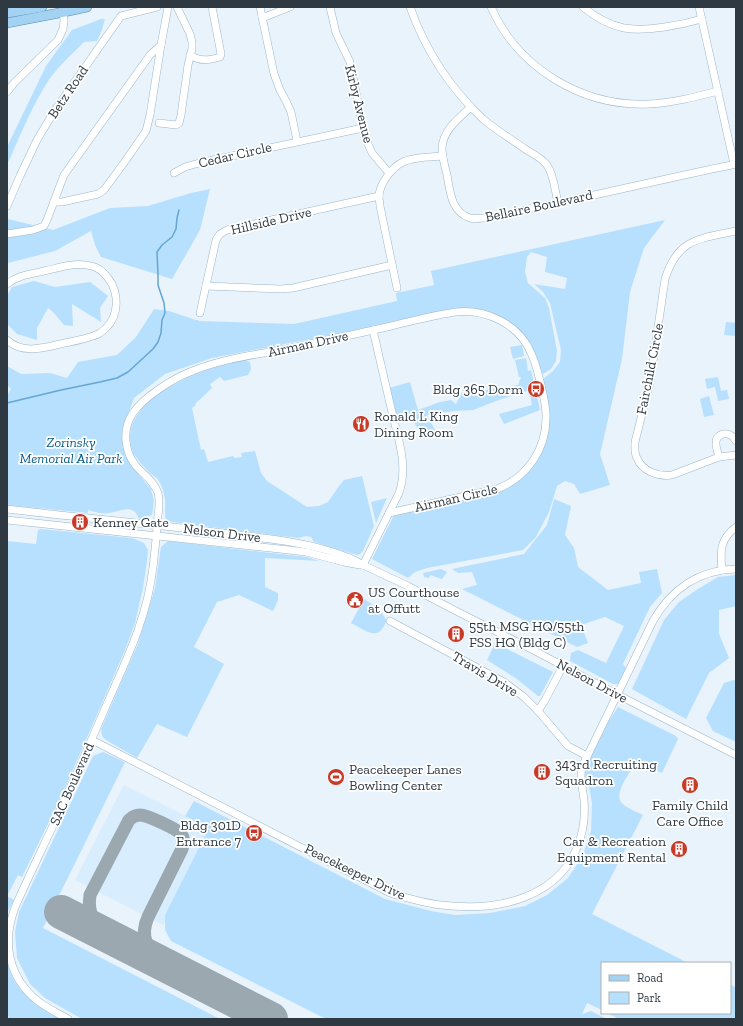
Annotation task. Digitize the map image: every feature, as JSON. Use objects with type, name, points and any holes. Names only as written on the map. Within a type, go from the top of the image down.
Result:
[{"type":"main road","points":[[7,8],[13,7]]},
{"type":"main road","points":[[7,13],[42,7]]},
{"type":"main road","points":[[7,23],[63,10],[87,7]]},
{"type":"main road","points":[[7,28],[63,10]]},
{"type":"street","name":"Betz Road","points":[[7,206],[37,140],[55,110],[121,16],[157,7]]},
{"type":"street","points":[[54,202],[62,202],[98,194],[104,190],[146,131],[150,115],[160,45],[168,7]]},
{"type":"street","points":[[159,123],[176,125],[179,123],[192,49],[190,34],[177,7]]},
{"type":"street","points":[[190,55],[194,58],[204,60],[220,57],[221,54],[212,7]]},
{"type":"street","points":[[260,7],[274,74],[291,112],[297,141]]},
{"type":"street","points":[[262,18],[290,7]]},
{"type":"street","name":"Kirby Avenue","points":[[330,7],[336,33],[350,62],[363,128],[372,153],[389,172]]},
{"type":"street","points":[[410,7],[420,32],[440,68],[460,96],[499,132],[538,156],[546,163],[552,176],[558,203]]},
{"type":"street","points":[[491,7],[495,16],[511,40],[524,56],[548,76],[583,94],[602,100],[621,103],[649,104],[676,101],[718,91]]},
{"type":"street","points":[[583,7],[594,16],[625,28],[656,28],[702,19]]},
{"type":"street","points":[[699,7],[735,164]]},
{"type":"street","points":[[7,92],[14,83],[58,40],[63,29],[63,10]]},
{"type":"street","points":[[7,234],[33,230],[44,226],[64,175],[150,55],[160,45]]},
{"type":"street","name":"Bellaire Boulevard","points":[[471,107],[452,125],[448,131],[442,148],[452,198],[456,207],[461,213],[469,218],[478,219],[558,203],[735,164]]},
{"type":"street","name":"Cedar Circle","points":[[174,173],[185,167],[199,163],[363,128]]},
{"type":"street","points":[[397,288],[379,196],[383,183],[389,172],[403,162],[443,156]]},
{"type":"street","name":"Hillside Drive","points":[[200,313],[216,240],[223,232],[379,196]]},
{"type":"street","name":"Fairchild Circle","points":[[736,231],[698,239],[690,243],[675,256],[669,266],[665,279],[650,382],[635,442],[636,457],[644,468],[658,475],[664,476],[672,475],[719,457],[736,455]]},
{"type":"street","points":[[7,284],[12,279],[22,276],[74,264],[84,264],[97,268],[105,274],[115,292],[117,301],[115,312],[109,324],[100,332],[91,337],[37,349],[27,349],[16,346],[7,340]]},
{"type":"street","points":[[206,286],[281,289],[293,288],[392,265]]},
{"type":"street","name":"Airman Circle","points":[[462,311],[481,313],[507,324],[519,334],[531,352],[539,377],[546,415],[545,432],[534,461],[523,474],[497,489],[389,513],[401,488],[403,470],[401,454],[373,330],[462,311]]},
{"type":"street","name":"Airman Drive","points":[[158,525],[159,500],[155,485],[133,462],[127,446],[126,430],[134,411],[139,405],[164,385],[188,372],[207,365],[373,330]]},
{"type":"street","points":[[719,457],[716,443],[717,438],[721,434],[726,433],[732,436],[736,441]]},
{"type":"street","name":"Nelson Drive","points":[[7,509],[158,525],[302,544],[322,548],[346,556],[356,560],[362,565]]},
{"type":"street","points":[[362,565],[389,513]]},
{"type":"street","name":"Nelson Drive","points":[[7,520],[295,551],[362,565],[408,586],[736,755]]},
{"type":"street","name":"SAC Boulevard","points":[[68,1019],[33,997],[22,984],[14,971],[10,959],[8,930],[16,905],[131,651],[142,620],[150,586],[158,525]]},
{"type":"street","points":[[722,570],[722,545],[728,533],[736,527]]},
{"type":"street","points":[[618,695],[653,621],[666,601],[678,590],[709,573],[736,569]]},
{"type":"street","name":"Travis Drive","points":[[390,622],[504,682],[524,697],[568,746],[587,756]]},
{"type":"street","points":[[538,711],[563,666]]},
{"type":"street","name":"Peacekeeper Drive","points":[[92,740],[390,893],[424,902],[450,906],[490,905],[522,899],[543,889],[561,874],[569,863],[581,835],[584,822],[584,795],[580,775],[582,767],[618,695]]},
{"type":"shaded area","points":[[124,785],[212,829],[163,925],[75,880]]},
{"type":"green space","points":[[101,19],[105,19],[97,41],[84,42],[63,63],[49,80],[30,115],[7,165],[7,147],[46,66],[72,30]]},
{"type":"green space","points":[[210,189],[200,230],[172,279],[101,257],[95,245],[91,231],[55,251],[8,263],[7,265],[8,219],[53,230],[110,208],[148,206]]},
{"type":"green space","name":"Zorinsky Memorial Air Park","points":[[665,220],[644,248],[630,292],[622,359],[600,454],[610,485],[580,494],[574,484],[565,481],[557,486],[549,512],[536,537],[523,550],[427,568],[415,572],[408,578],[372,559],[394,515],[518,480],[532,467],[543,450],[547,434],[542,380],[553,371],[560,362],[561,350],[550,303],[543,292],[534,284],[565,289],[567,278],[545,272],[547,257],[531,252],[527,257],[525,272],[528,283],[545,298],[549,308],[557,351],[556,361],[551,369],[543,374],[516,328],[495,314],[472,308],[450,309],[332,335],[212,358],[165,374],[134,398],[122,431],[125,456],[151,489],[154,501],[152,515],[139,519],[130,509],[105,513],[98,513],[88,510],[88,513],[7,505],[7,395],[11,389],[7,385],[7,366],[21,374],[50,373],[67,378],[78,362],[117,355],[136,337],[154,309],[169,311],[199,321],[294,324],[397,301],[396,293],[434,285],[431,271]]},
{"type":"green space","points":[[34,281],[55,287],[90,282],[108,296],[100,308],[101,322],[72,304],[73,326],[64,325],[48,308],[37,328],[37,340],[17,334],[7,324],[7,296],[12,287]]},
{"type":"green space","points":[[726,322],[736,323],[736,336],[724,335]]},
{"type":"green space","points":[[522,345],[524,356],[513,359],[510,347]]},
{"type":"green space","points":[[526,358],[528,371],[531,370],[540,410],[504,424],[499,414],[532,405],[529,390],[473,410],[427,415],[435,430],[444,434],[424,439],[412,419],[395,415],[389,388],[410,382],[418,410],[440,402],[451,400],[456,404],[462,392],[482,391],[518,385],[521,377],[519,377],[515,360]]},
{"type":"green space","points":[[245,360],[250,362],[251,369],[248,375],[224,381],[220,377],[210,384],[212,388],[192,408],[201,450],[204,449],[208,462],[233,456],[235,458],[242,457],[241,453],[255,451],[261,473],[267,481],[307,507],[319,506],[328,502],[344,480],[362,476],[374,526],[363,551],[360,554],[357,555],[314,542],[311,537],[306,536],[298,538],[166,520],[165,499],[160,483],[136,458],[133,452],[130,436],[133,422],[141,409],[167,388],[182,380],[218,366]]},
{"type":"green space","points":[[718,377],[721,391],[727,390],[729,399],[718,401],[715,387],[707,389],[705,379]]},
{"type":"green space","points":[[709,396],[714,415],[704,417],[700,399]]},
{"type":"green space","points":[[387,498],[376,523],[371,502]]},
{"type":"green space","points":[[554,499],[571,506],[565,535],[574,548],[578,567],[608,590],[641,583],[639,572],[657,569],[662,593],[650,607],[623,664],[626,668],[618,684],[613,684],[570,661],[571,653],[578,650],[606,663],[624,626],[605,617],[581,625],[588,643],[577,647],[462,589],[477,585],[472,572],[458,573],[452,569],[524,554],[547,525]]},
{"type":"green space","points":[[41,529],[132,538],[144,543],[148,550],[143,588],[135,623],[125,650],[62,795],[22,877],[18,875],[7,896],[7,541],[36,544],[38,530]]},
{"type":"green space","points":[[168,541],[307,557],[319,561],[265,558],[265,587],[278,593],[278,600],[273,611],[239,595],[217,602],[194,647],[224,664],[187,737],[157,724],[137,758],[106,740],[102,736],[101,729],[138,644],[155,588],[161,547]]},
{"type":"green space","points":[[441,569],[447,572],[442,579],[430,575],[429,578],[424,577],[423,573]]},
{"type":"green space","points":[[736,575],[736,606],[719,610],[719,634],[729,658],[709,673],[686,719],[632,689],[664,620],[679,602],[718,577]]},
{"type":"green space","points":[[364,599],[379,609],[387,621],[379,632],[367,632],[351,623]]},
{"type":"green space","points":[[495,643],[553,672],[540,696],[487,660]]},
{"type":"green space","points":[[734,680],[736,681],[736,742],[713,731],[706,718],[724,683]]},
{"type":"green space","points":[[618,707],[676,736],[678,739],[662,773],[637,762],[621,787],[619,798],[621,802],[628,808],[643,815],[592,914],[686,962],[601,962],[601,1010],[587,1003],[582,1014],[591,1011],[607,1019],[326,1019],[171,941],[165,930],[165,915],[209,828],[185,816],[194,801],[385,899],[431,911],[455,915],[490,913],[525,906],[547,895],[568,878],[582,857],[591,831],[592,803],[588,781],[584,784],[583,773],[602,731]]},
{"type":"green space","points":[[103,752],[125,762],[43,928],[220,1019],[82,1019],[45,998],[30,984],[17,958],[15,932],[19,912],[93,756]]},
{"type":"green space","points":[[7,896],[14,900],[7,916]]},
{"type":"green space","points":[[7,963],[12,976],[22,991],[34,1002],[61,1019],[9,1019],[7,1011]]},
{"type":"green space","points":[[731,985],[736,988],[736,1015],[734,1019],[619,1019],[609,1014],[731,1014]]},
{"type":"waterway","points":[[7,403],[117,378],[128,372],[153,349],[158,342],[161,333],[162,320],[165,313],[164,303],[158,285],[157,252],[162,245],[172,237],[176,229],[179,210]]},
{"type":"taxiway","points":[[109,937],[93,919],[89,902],[90,895],[129,820],[136,816],[144,816],[174,829],[181,834],[183,839],[182,849],[145,924],[144,931],[147,944],[153,954],[164,964]]},
{"type":"runway","points":[[61,912],[271,1019]]},
{"type":"place","name":"Bldg 365 Dorm","points":[[536,389]]},
{"type":"place","name":"Ronald L King Dining Room","points":[[361,424]]},
{"type":"place","name":"Kenney Gate","points":[[80,522]]},
{"type":"place","name":"US Courthouse at Offutt","points":[[355,600]]},
{"type":"place","name":"55th MSG HQ/55th FSS HQ (Bldg C)","points":[[456,634]]},
{"type":"place","name":"343rd Recruiting Squadron","points":[[542,772]]},
{"type":"place","name":"Peacekeeper Lanes Bowling Center","points":[[336,777]]},
{"type":"place","name":"Family Child Care Office","points":[[690,785]]},
{"type":"place","name":"Bldg 301D Entrance 7","points":[[254,833]]},
{"type":"place","name":"Car & Recreation Equipment Rental","points":[[679,849]]}]
